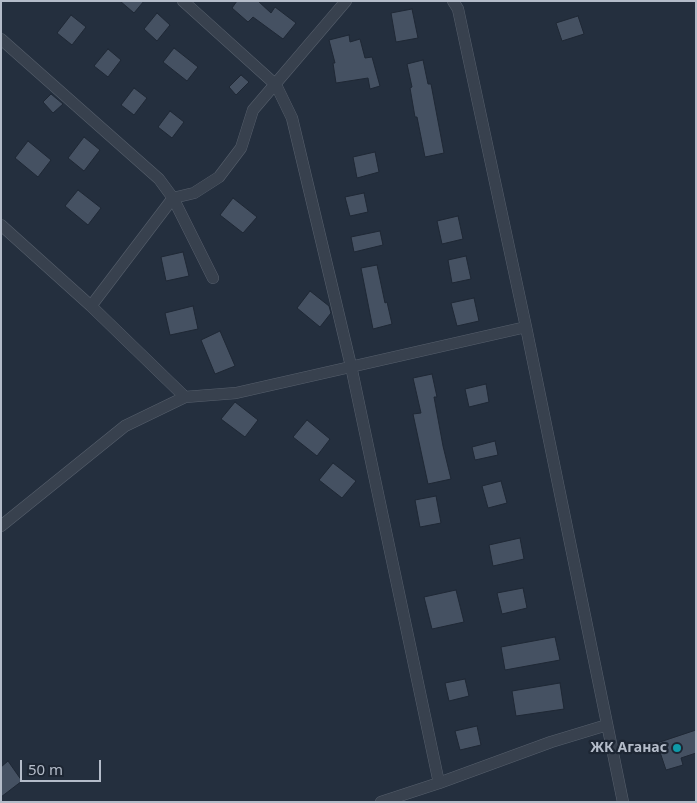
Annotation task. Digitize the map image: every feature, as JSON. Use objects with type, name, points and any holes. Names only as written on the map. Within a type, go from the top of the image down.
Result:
[{"type":"street","points":[[183,1],[276,85],[292,118],[351,366],[439,783]]},
{"type":"street","points":[[91,306],[173,198],[194,194],[219,177],[241,148],[253,110],[346,1]]},
{"type":"street","points":[[453,1],[458,9],[526,327],[623,802]]},
{"type":"street","points":[[1,38],[159,179],[173,198],[212,278]]},
{"type":"street","points":[[1,225],[91,306],[186,397]]},
{"type":"street","points":[[1,526],[125,426],[186,397],[236,393],[526,327]]},
{"type":"street","points":[[380,802],[608,724]]},
{"type":"building","points":[[120,1],[144,1],[134,13]]},
{"type":"building","points":[[237,1],[258,1],[271,13],[275,7],[296,23],[283,39],[253,17],[248,22],[232,8]]},
{"type":"building","points":[[412,9],[418,38],[396,42],[391,13]]},
{"type":"building","points":[[157,13],[170,25],[157,41],[144,29]]},
{"type":"building","points":[[71,15],[86,27],[72,45],[57,33]]},
{"type":"building","points":[[578,16],[584,34],[562,41],[556,23]]},
{"type":"building","points":[[349,35],[350,42],[360,39],[365,58],[372,57],[380,86],[370,89],[368,78],[336,83],[333,63],[335,63],[329,40]]},
{"type":"building","points":[[174,48],[198,67],[187,81],[163,62]]},
{"type":"building","points":[[108,49],[121,60],[108,77],[94,66]]},
{"type":"building","points":[[423,60],[428,84],[431,84],[444,153],[425,157],[417,117],[415,117],[410,88],[412,87],[407,64]]},
{"type":"building","points":[[241,75],[249,82],[236,95],[229,87]]},
{"type":"building","points":[[134,88],[147,98],[134,115],[121,105]]},
{"type":"building","points":[[51,94],[63,104],[53,113],[43,102]]},
{"type":"building","points":[[170,111],[184,122],[172,138],[158,127]]},
{"type":"building","points":[[84,137],[100,150],[84,171],[68,158]]},
{"type":"building","points":[[28,141],[51,160],[38,177],[15,158]]},
{"type":"building","points":[[375,152],[379,172],[357,178],[353,157]]},
{"type":"building","points":[[78,190],[101,208],[88,225],[65,206]]},
{"type":"building","points":[[364,193],[368,212],[350,216],[345,197]]},
{"type":"building","points":[[233,198],[257,217],[243,233],[220,215]]},
{"type":"building","points":[[458,216],[463,239],[442,244],[437,221]]},
{"type":"building","points":[[380,231],[383,245],[354,252],[351,237]]},
{"type":"building","points":[[183,252],[189,276],[166,281],[161,257]]},
{"type":"building","points":[[466,256],[471,279],[452,283],[448,260]]},
{"type":"building","points":[[377,265],[385,303],[387,302],[392,324],[373,329],[361,268]]},
{"type":"building","points":[[310,291],[329,306],[331,313],[320,327],[297,308]]},
{"type":"building","points":[[474,298],[479,321],[457,326],[451,303]]},
{"type":"building","points":[[193,306],[198,329],[170,335],[165,313]]},
{"type":"building","points":[[220,331],[235,366],[215,374],[201,340]]},
{"type":"building","points":[[432,374],[437,397],[434,397],[451,479],[428,484],[413,414],[421,413],[413,378]]},
{"type":"building","points":[[486,384],[489,402],[469,407],[465,389]]},
{"type":"building","points":[[235,402],[258,420],[245,437],[221,419]]},
{"type":"building","points":[[307,420],[330,439],[317,456],[293,437]]},
{"type":"building","points":[[495,441],[498,455],[475,460],[472,447]]},
{"type":"building","points":[[333,463],[356,481],[342,498],[319,480]]},
{"type":"building","points":[[501,481],[507,503],[488,508],[482,486]]},
{"type":"building","points":[[436,496],[441,523],[420,527],[415,500]]},
{"type":"building","points":[[520,538],[524,559],[493,566],[489,545]]},
{"type":"building","points":[[523,588],[527,608],[502,614],[497,593]]},
{"type":"building","points":[[456,590],[464,622],[432,629],[424,597]]},
{"type":"building","points":[[555,637],[560,660],[505,670],[501,647]]},
{"type":"building","points":[[465,679],[469,696],[449,701],[445,683]]},
{"type":"building","points":[[560,683],[564,709],[516,716],[512,691]]},
{"type":"building","points":[[477,726],[481,745],[460,750],[455,731]]},
{"type":"building","name":"ЖК Аганас","points":[[696,730],[696,753],[681,758],[683,765],[666,770],[657,743]]},
{"type":"building","points":[[8,761],[22,781],[1,797],[1,767]]},
{"type":"place","name":"ЖК Аганас","points":[[677,748]]}]
